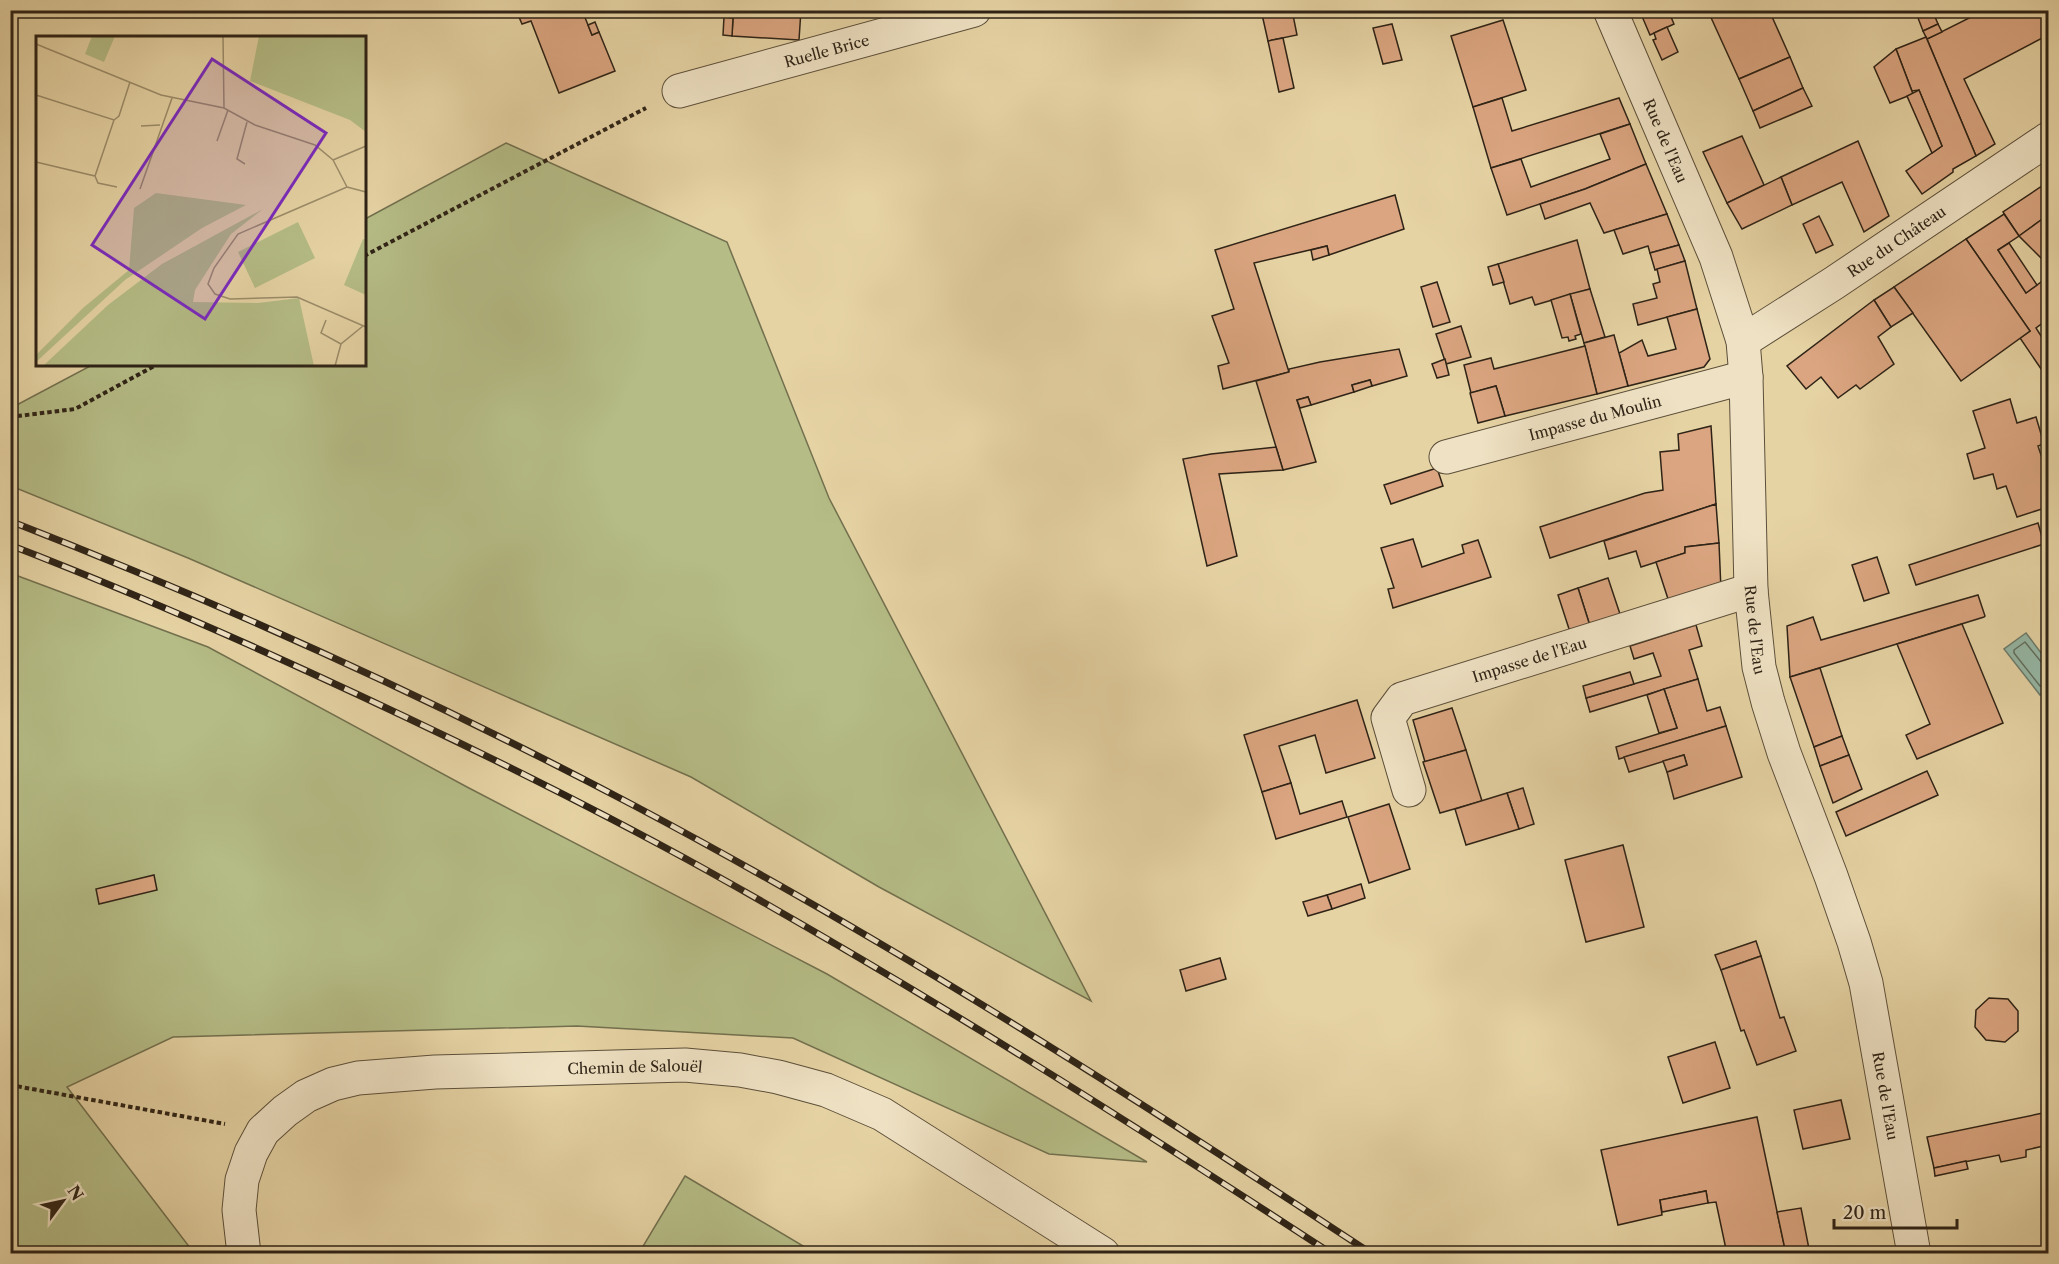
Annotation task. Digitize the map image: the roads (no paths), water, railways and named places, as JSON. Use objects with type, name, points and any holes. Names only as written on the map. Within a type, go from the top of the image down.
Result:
[{"type":"street","name":"Ruelle Brice","points":[[679,91],[974,10]]},
{"type":"street","name":"Rue de l'Eau","points":[[1610,10],[1716,257],[1743,341],[1746,377],[1751,590],[1759,667],[1767,702],[1784,753],[1846,920],[1866,983],[1914,1254]]},
{"type":"street","name":"Rue du Château","points":[[1743,341],[2049,139]]},
{"type":"street","name":"Impasse du Moulin","points":[[1446,457],[1746,377]]},
{"type":"street","name":"Impasse de l'Eau","points":[[1409,790],[1388,718],[1402,699],[1751,590]]},
{"type":"street","name":"Chemin de Salouël","points":[[244,1254],[239,1210],[242,1180],[251,1153],[262,1131],[285,1110],[306,1096],[333,1084],[358,1078],[435,1072],[685,1065],[740,1070],[778,1077],[826,1090],[882,1114],[1103,1254]]},
{"type":"water","points":[[2026,633],[2048,662],[2048,696],[2043,692],[2040,695],[2004,649]]},
{"type":"railway","points":[[10,521],[169,585],[326,654],[404,690],[633,805],[822,910],[1008,1020],[1372,1254]]},
{"type":"railway","points":[[10,545],[161,606],[309,672],[510,768],[659,844],[788,916],[945,1009],[1101,1105],[1332,1254]]}]
